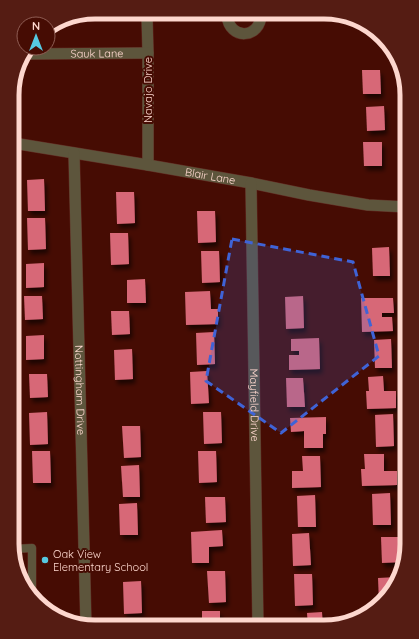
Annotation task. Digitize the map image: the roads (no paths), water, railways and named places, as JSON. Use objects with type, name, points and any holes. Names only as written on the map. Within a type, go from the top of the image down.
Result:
[{"type":"street","name":"Navajo Drive","points":[[147,19],[148,165]]},
{"type":"street","points":[[228,19],[229,24],[236,32],[247,34],[256,29],[261,19]]},
{"type":"street","name":"Sauk Lane","points":[[56,54],[148,53]]},
{"type":"street","name":"Blair Lane","points":[[19,144],[251,183],[368,205],[400,207]]},
{"type":"street","name":"Nottingham Drive","points":[[74,153],[85,619]]},
{"type":"street","name":"Mayfield Drive","points":[[251,183],[258,620]]},
{"type":"lane","points":[[19,549],[32,548],[31,585]]},
{"type":"place","name":"Oak View Elementary School","points":[[45,560]]}]
